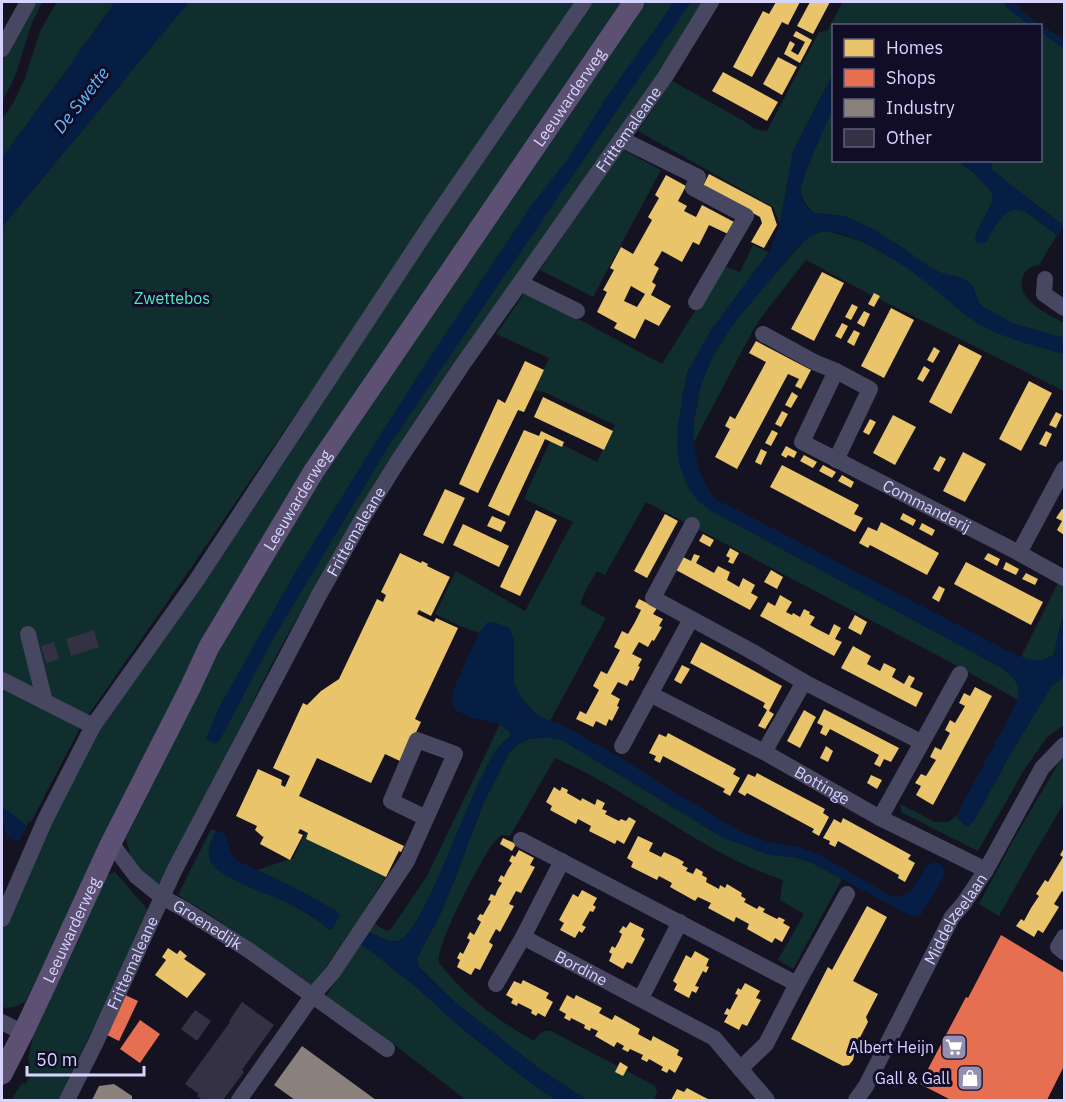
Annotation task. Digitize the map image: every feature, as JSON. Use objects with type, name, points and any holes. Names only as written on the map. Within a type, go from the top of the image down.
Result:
[{"type":"main road","name":"Leeuwarderweg","points":[[2,1074],[111,843],[209,647],[314,471],[634,2]]},
{"type":"street","points":[[2,49],[28,2]]},
{"type":"street","points":[[2,919],[45,820],[93,726],[196,581],[431,224],[584,2]]},
{"type":"street","name":"Frittemaleane","points":[[67,1101],[174,871],[319,595],[365,514],[463,364],[665,77],[711,2]]},
{"type":"street","points":[[621,139],[698,177],[693,188],[746,216],[696,302]]},
{"type":"street","points":[[1045,279],[1044,294],[1065,308]]},
{"type":"street","points":[[520,283],[577,311]]},
{"type":"street","points":[[763,334],[870,389],[836,460]]},
{"type":"street","name":"Commanderij","points":[[836,371],[802,442],[1065,578]]},
{"type":"street","points":[[1019,553],[1065,469]]},
{"type":"street","points":[[692,525],[653,598],[804,682],[921,742]]},
{"type":"street","points":[[622,746],[691,619]]},
{"type":"street","points":[[28,633],[45,702]]},
{"type":"street","points":[[880,818],[960,674]]},
{"type":"street","points":[[2,680],[93,726]]},
{"type":"street","points":[[764,752],[804,682]]},
{"type":"street","name":"Bottinge","points":[[651,694],[764,752],[880,818],[986,870]]},
{"type":"street","points":[[239,1101],[312,995],[333,972],[407,861],[455,754],[417,740],[391,801],[426,818]]},
{"type":"street","name":"Middelzeelaan","points":[[855,1101],[866,1086],[952,917],[986,870],[1042,768],[1065,745]]},
{"type":"street","points":[[521,840],[797,984]]},
{"type":"street","name":"Groenedijk","points":[[111,843],[136,876],[162,897],[250,951],[387,1049]]},
{"type":"street","points":[[496,984],[562,861]]},
{"type":"street","points":[[740,1069],[766,1044],[847,894]]},
{"type":"street","points":[[641,998],[680,922]]},
{"type":"street","name":"Bordine","points":[[523,937],[714,1038],[767,1101]]},
{"type":"street","points":[[1065,937],[1058,948],[1065,951]]},
{"type":"street","points":[[2,1022],[23,1033]]},
{"type":"green space","points":[[34,2],[43,2],[31,26],[9,89],[2,100],[2,60]]},
{"type":"green space","points":[[57,2],[115,2],[2,158],[2,119],[14,102],[25,78],[41,29]]},
{"type":"green space","name":"Zwettebos","points":[[182,2],[576,2],[82,724],[27,826],[2,807],[2,227],[121,84]]},
{"type":"green space","points":[[591,2],[624,2],[309,463],[73,906],[25,1002],[13,1007],[2,1008],[2,930],[14,898],[72,771],[286,448]]},
{"type":"green space","points":[[647,2],[707,2],[330,560],[278,652],[161,885],[136,866],[130,855],[126,838],[223,643],[325,473]]},
{"type":"green space","points":[[843,2],[1014,2],[1017,7],[1040,24],[832,24],[832,76],[793,151],[780,224],[773,207],[638,131],[672,81],[755,129],[767,131],[819,32],[827,31]]},
{"type":"green space","points":[[1042,26],[1064,40],[1064,226],[992,170],[991,162],[1042,162]]},
{"type":"green space","points":[[832,110],[832,162],[959,162],[983,181],[993,197],[975,239],[991,229],[1002,216],[1013,209],[1021,210],[1032,216],[1057,235],[1039,265],[1025,272],[1022,283],[1023,291],[1033,304],[1064,323],[1064,338],[1014,324],[983,307],[978,302],[973,286],[959,277],[941,273],[929,267],[871,228],[844,216],[814,213],[801,193],[804,176]]},
{"type":"green space","points":[[622,149],[661,170],[593,297],[540,270]]},
{"type":"green space","points":[[820,232],[831,232],[864,242],[911,270],[979,324],[1000,334],[1064,354],[1064,391],[806,260],[752,332],[693,444],[693,429],[701,383],[713,356],[735,321],[780,268],[805,240]]},
{"type":"green space","points":[[753,245],[769,252],[712,329],[688,371],[682,399],[697,500],[710,510],[1002,668],[1017,685],[1018,700],[646,502],[605,575],[597,571],[587,588],[580,604],[606,618],[550,721],[531,709],[520,696],[514,682],[514,646],[509,628],[488,622],[479,633],[435,614],[456,571],[525,611],[573,522],[524,499],[551,439],[597,462],[615,425],[544,392],[534,390],[549,358],[496,334],[526,291],[662,364],[723,266],[740,272]]},
{"type":"green space","points":[[1058,583],[1064,586],[1064,613],[1054,654],[1038,661],[1021,657]]},
{"type":"green space","points":[[1064,676],[1064,725],[1047,737],[1024,770],[978,851],[901,812],[900,804],[935,822],[948,822],[956,816],[968,827],[1051,687]]},
{"type":"green space","points":[[500,724],[512,734],[499,747],[488,764],[422,912],[409,932],[398,941],[387,940],[368,932],[374,923],[386,931],[391,929],[427,876]]},
{"type":"green space","points":[[546,737],[562,740],[722,837],[770,855],[794,857],[810,862],[842,879],[793,969],[778,960],[804,914],[780,900],[783,880],[724,854],[584,772],[555,758],[510,836],[501,835],[492,845],[467,889],[450,924],[439,963],[471,997],[508,1025],[534,1041],[541,1033],[551,1031],[655,1086],[657,1092],[654,1100],[587,1100],[538,1068],[456,1003],[419,967],[417,958],[440,915],[483,804],[509,753],[517,745],[529,739]]},
{"type":"green space","points":[[1064,756],[1064,803],[999,916],[979,904],[1015,837]]},
{"type":"green space","points":[[308,828],[391,868],[313,986],[178,895],[211,829],[216,831],[210,844],[210,861],[216,868],[231,878],[297,908],[329,929],[338,912],[257,870],[293,858]]},
{"type":"green space","points":[[115,872],[148,910],[147,917],[58,1100],[11,1100],[22,1083],[26,1084],[30,1076],[26,1074],[30,1067],[28,1058],[34,1032],[106,876]]},
{"type":"green space","points":[[360,943],[414,985],[458,1025],[524,1078],[556,1100],[466,1100],[379,1033],[326,996]]},
{"type":"water","name":"De Swette","points":[[115,2],[189,2],[2,227],[2,158]]},
{"type":"water","points":[[674,2],[691,2],[388,447],[273,639],[220,740],[214,744],[206,739],[218,709],[296,571],[377,440],[534,202],[567,160],[606,98]]},
{"type":"water","points":[[1003,2],[1014,2],[1017,7],[1040,24],[1029,24],[1010,11]]},
{"type":"water","points":[[1042,26],[1064,40],[1064,49],[1042,33]]},
{"type":"water","points":[[832,76],[832,111],[804,175],[801,190],[806,206],[814,213],[844,216],[871,228],[929,267],[967,281],[973,286],[978,302],[1014,324],[1064,338],[1064,354],[999,334],[967,316],[909,270],[879,251],[847,236],[833,232],[820,232],[807,238],[789,257],[727,334],[709,366],[697,402],[694,434],[696,457],[703,479],[718,501],[1018,656],[1041,660],[1054,654],[1064,613],[1064,676],[1051,687],[968,827],[956,816],[1018,700],[1018,689],[1013,678],[1002,668],[710,510],[697,500],[688,487],[680,467],[677,447],[678,424],[688,371],[712,329],[769,252],[780,224],[793,151]]},
{"type":"water","points":[[958,162],[991,162],[992,170],[1064,226],[1057,235],[1025,212],[1010,211],[1003,216],[986,243],[978,243],[975,239],[978,229],[993,197],[991,190],[973,171]]},
{"type":"water","points":[[488,622],[509,628],[514,638],[514,683],[526,705],[535,713],[561,724],[621,758],[741,832],[768,842],[798,847],[822,856],[893,897],[903,896],[910,892],[926,867],[934,862],[942,865],[945,874],[921,915],[913,916],[903,912],[811,862],[794,857],[770,855],[722,837],[562,740],[546,737],[529,739],[517,745],[509,753],[483,804],[440,915],[417,958],[419,968],[456,1003],[538,1068],[587,1100],[556,1100],[524,1078],[458,1025],[414,985],[360,943],[368,932],[387,940],[398,941],[409,932],[422,912],[488,764],[500,745],[512,734],[500,724],[471,718],[454,709],[452,701],[453,690],[479,633]]},
{"type":"water","points":[[2,807],[27,826],[19,842],[8,838],[2,823]]},
{"type":"water","points":[[216,831],[225,834],[232,855],[238,861],[295,888],[338,912],[340,915],[332,930],[293,905],[248,887],[216,868],[209,854]]},
{"type":"building: Homes","points":[[776,2],[800,2],[788,25],[782,22],[752,77],[733,67],[763,11],[769,14]]},
{"type":"building: Homes","points":[[810,2],[830,2],[813,34],[797,26]]},
{"type":"building: Homes","points":[[796,31],[812,40],[800,63],[784,54],[790,41],[795,44],[791,51],[798,55],[805,42],[793,36]]},
{"type":"building: Homes","points":[[778,57],[797,67],[782,95],[763,84]]},
{"type":"building: Homes","points":[[723,72],[778,102],[767,121],[712,91]]},
{"type":"building: Homes","points":[[709,174],[771,207],[777,225],[764,248],[751,242],[762,223],[760,217],[703,186]]},
{"type":"building: Homes","points":[[666,175],[686,186],[678,201],[687,206],[684,211],[696,217],[702,205],[734,222],[728,234],[709,225],[699,245],[693,242],[682,262],[662,251],[654,265],[659,268],[652,282],[656,285],[651,295],[671,306],[659,326],[645,319],[635,339],[614,328],[617,323],[597,312],[607,292],[603,290],[614,270],[610,268],[621,247],[633,254],[652,220],[648,217],[659,198],[655,195]],"holes":[[[631,286],[645,294],[637,307],[624,301]]]},
{"type":"building: Homes","points":[[822,272],[844,283],[814,341],[791,329]]},
{"type":"building: Homes","points":[[874,293],[880,296],[874,307],[868,304]]},
{"type":"building: Homes","points":[[852,304],[858,307],[851,320],[845,317]]},
{"type":"building: Homes","points":[[891,308],[914,320],[884,378],[861,366]]},
{"type":"building: Homes","points":[[864,311],[870,314],[864,327],[857,323]]},
{"type":"building: Homes","points":[[842,323],[848,326],[841,339],[835,336]]},
{"type":"building: Homes","points":[[854,330],[860,333],[854,346],[847,342]]},
{"type":"building: Homes","points":[[756,341],[811,370],[801,389],[795,386],[799,379],[788,374],[737,469],[715,457],[730,429],[725,426],[730,416],[735,419],[766,362],[749,353]]},
{"type":"building: Homes","points":[[959,344],[982,356],[951,414],[929,402]]},
{"type":"building: Homes","points":[[934,347],[940,351],[933,363],[927,360]]},
{"type":"building: Homes","points":[[525,361],[544,370],[524,412],[518,410],[478,493],[459,484],[498,399],[505,403]]},
{"type":"building: Homes","points":[[924,366],[930,370],[923,382],[917,379]]},
{"type":"building: Homes","points":[[1029,381],[1052,393],[1021,451],[999,439]]},
{"type":"building: Homes","points":[[792,392],[798,396],[791,408],[785,405]]},
{"type":"building: Homes","points":[[543,397],[613,431],[604,450],[534,417]]},
{"type":"building: Homes","points":[[782,411],[788,414],[781,427],[775,424]]},
{"type":"building: Homes","points":[[1056,412],[1062,415],[1056,428],[1049,425]]},
{"type":"building: Homes","points":[[893,415],[916,427],[895,465],[873,453]]},
{"type":"building: Homes","points":[[870,419],[876,422],[869,435],[863,432]]},
{"type":"building: Homes","points":[[524,430],[539,436],[541,431],[564,442],[562,447],[545,439],[509,516],[488,506]]},
{"type":"building: Homes","points":[[772,430],[778,433],[771,446],[765,443]]},
{"type":"building: Homes","points":[[1046,431],[1052,434],[1046,447],[1039,444]]},
{"type":"building: Homes","points":[[786,446],[797,452],[794,458],[781,455]]},
{"type":"building: Homes","points":[[761,449],[767,452],[761,465],[755,462]]},
{"type":"building: Homes","points":[[963,452],[986,464],[965,502],[943,491]]},
{"type":"building: Homes","points":[[804,455],[817,462],[813,468],[800,461]]},
{"type":"building: Homes","points":[[940,456],[946,459],[939,472],[933,469]]},
{"type":"building: Homes","points":[[782,465],[859,505],[854,514],[863,518],[855,532],[770,487]]},
{"type":"building: Homes","points":[[823,465],[836,472],[832,478],[819,471]]},
{"type":"building: Homes","points":[[842,475],[854,482],[851,488],[838,481]]},
{"type":"building: Homes","points":[[445,489],[465,498],[443,544],[423,535]]},
{"type":"building: Homes","points":[[1062,509],[1064,510],[1064,535],[1057,530],[1062,521],[1056,518]]},
{"type":"building: Homes","points":[[536,510],[557,520],[520,596],[500,587]]},
{"type":"building: Homes","points":[[903,513],[916,520],[913,526],[900,519]]},
{"type":"building: Homes","points":[[665,514],[678,521],[647,578],[634,571]]},
{"type":"building: Homes","points":[[492,516],[506,522],[501,532],[487,526]]},
{"type":"building: Homes","points":[[881,522],[939,553],[927,575],[870,545],[868,548],[859,543],[868,527],[877,531]]},
{"type":"building: Homes","points":[[922,523],[935,530],[932,536],[919,529]]},
{"type":"building: Homes","points":[[463,524],[509,546],[499,567],[453,545]]},
{"type":"building: Homes","points":[[703,534],[714,540],[710,547],[699,541]]},
{"type":"building: Homes","points":[[730,548],[739,553],[733,564],[728,562],[730,558],[726,556]]},
{"type":"building: Homes","points":[[400,553],[421,563],[422,561],[428,564],[427,566],[450,577],[431,616],[419,610],[417,614],[434,622],[436,618],[458,628],[415,719],[421,722],[402,762],[385,754],[371,783],[317,758],[299,796],[404,846],[401,852],[399,851],[386,877],[306,839],[308,833],[300,829],[298,833],[303,835],[290,860],[260,844],[264,836],[255,830],[257,826],[236,816],[258,769],[282,780],[281,785],[285,787],[290,776],[273,768],[303,703],[307,705],[321,691],[339,679],[377,599],[383,602],[386,595],[381,592]]},
{"type":"building: Homes","points":[[988,553],[1000,559],[997,566],[984,559]]},
{"type":"building: Homes","points":[[694,554],[700,556],[696,563],[714,573],[718,566],[730,572],[727,580],[739,587],[743,578],[755,585],[751,593],[758,597],[750,610],[676,570],[683,557],[691,561]]},
{"type":"building: Homes","points":[[966,562],[1043,602],[1031,625],[954,584]]},
{"type":"building: Homes","points":[[1006,562],[1019,569],[1016,575],[1003,569]]},
{"type":"building: Homes","points":[[771,570],[783,577],[777,589],[764,582]]},
{"type":"building: Homes","points":[[1026,573],[1038,579],[1035,585],[1022,579]]},
{"type":"building: Homes","points":[[939,586],[945,589],[939,602],[932,598]]},
{"type":"building: Homes","points":[[780,595],[792,602],[786,612],[800,617],[804,609],[810,612],[809,614],[815,617],[810,625],[817,629],[829,635],[834,624],[841,628],[835,639],[842,642],[834,656],[760,616],[768,602],[775,606]]},
{"type":"building: Homes","points":[[639,599],[657,608],[653,614],[663,619],[659,626],[662,627],[648,647],[639,642],[632,654],[642,659],[638,666],[640,667],[633,681],[630,680],[627,686],[618,682],[611,694],[620,699],[612,721],[609,719],[606,726],[596,721],[593,727],[576,719],[580,711],[586,714],[599,690],[593,686],[601,671],[607,674],[620,650],[614,647],[622,631],[628,634],[635,622],[641,610],[635,607]]},
{"type":"building: Homes","points":[[855,615],[867,622],[861,635],[848,628]]},
{"type":"building: Homes","points":[[701,642],[782,686],[769,711],[774,714],[765,729],[758,726],[767,710],[763,707],[765,703],[690,663]]},
{"type":"building: Homes","points":[[853,646],[871,656],[867,664],[880,671],[884,663],[896,669],[892,677],[904,684],[909,675],[915,678],[910,687],[923,693],[916,707],[841,668]]},
{"type":"building: Homes","points":[[682,665],[690,669],[681,684],[674,680]]},
{"type":"building: Homes","points":[[975,687],[992,696],[933,805],[916,795],[921,786],[915,783],[921,774],[926,776],[936,760],[930,757],[935,747],[941,750],[950,733],[945,730],[950,720],[955,723],[965,706],[959,703],[964,693],[970,696]]},
{"type":"building: Homes","points":[[824,709],[899,748],[891,762],[884,759],[880,767],[874,764],[879,755],[830,729],[826,736],[820,733],[823,726],[817,723]]},
{"type":"building: Homes","points":[[804,710],[816,717],[800,748],[787,741]]},
{"type":"building: Homes","points":[[668,733],[736,769],[733,774],[740,778],[730,796],[723,792],[725,789],[663,756],[660,763],[654,760],[656,756],[649,753],[659,734],[666,737]]},
{"type":"building: Homes","points":[[826,746],[833,751],[828,762],[820,758]]},
{"type":"building: Homes","points":[[757,773],[825,809],[823,813],[829,817],[819,836],[812,832],[814,829],[747,793],[745,796],[738,792],[748,774],[755,777]]},
{"type":"building: Homes","points":[[871,775],[882,780],[877,789],[867,783]]},
{"type":"building: Homes","points":[[554,787],[560,791],[562,787],[568,790],[567,793],[581,801],[582,798],[595,805],[597,799],[605,803],[602,809],[607,811],[605,814],[619,821],[621,819],[626,821],[629,817],[636,821],[624,844],[617,840],[615,844],[589,831],[591,826],[578,819],[576,824],[550,810],[552,806],[546,802]]},
{"type":"building: Homes","points":[[843,818],[911,855],[908,859],[915,863],[905,882],[898,878],[899,875],[838,841],[835,847],[823,838],[834,819],[841,823]]},
{"type":"building: Homes","points":[[638,836],[653,843],[649,851],[661,857],[664,852],[677,858],[684,862],[682,865],[688,868],[686,871],[693,874],[696,868],[703,872],[702,875],[707,878],[706,882],[719,889],[720,885],[725,888],[727,884],[742,893],[741,896],[746,899],[744,902],[757,909],[759,906],[765,909],[763,912],[785,920],[783,923],[790,927],[782,942],[775,938],[772,943],[747,929],[749,924],[736,917],[734,922],[708,908],[711,903],[698,897],[695,901],[670,887],[672,883],[659,876],[657,880],[631,867],[633,862],[627,858]]},
{"type":"building: Homes","points":[[503,838],[516,844],[512,851],[500,844]]},
{"type":"building: Homes","points":[[1064,848],[1064,893],[1062,891],[1054,904],[1059,907],[1043,933],[1038,930],[1034,937],[1016,926],[1021,919],[1024,921],[1039,896],[1036,894],[1045,880],[1048,882],[1063,857],[1060,855]]},
{"type":"building: Homes","points":[[519,850],[534,858],[530,865],[535,867],[521,893],[516,891],[509,904],[514,906],[500,932],[496,929],[489,942],[493,945],[480,970],[475,968],[471,975],[457,967],[460,960],[457,958],[460,952],[463,954],[470,940],[467,938],[470,932],[474,935],[481,922],[477,919],[480,914],[483,915],[491,901],[488,900],[491,894],[495,896],[502,883],[498,881],[501,875],[504,877],[512,863],[509,861],[512,855],[515,857]]},
{"type":"building: Homes","points":[[582,890],[597,898],[593,905],[596,907],[593,912],[590,911],[582,925],[586,927],[582,933],[579,931],[575,938],[560,930],[564,923],[559,920],[573,894],[578,897]]},
{"type":"building: Homes","points":[[867,906],[887,917],[853,981],[878,994],[866,1017],[868,1022],[853,1051],[853,1060],[849,1065],[843,1066],[791,1039],[828,967],[832,970]]},
{"type":"building: Homes","points":[[630,922],[644,929],[641,936],[645,939],[632,964],[627,962],[623,969],[609,961],[612,954],[609,952],[612,946],[615,948],[619,941],[622,934],[619,932],[623,926],[626,928]]},
{"type":"building: Homes","points":[[168,948],[177,954],[180,950],[187,956],[184,959],[206,974],[187,998],[155,975],[166,960],[162,957]]},
{"type":"building: Homes","points":[[695,951],[709,959],[706,966],[709,967],[706,973],[703,971],[695,986],[699,987],[696,993],[692,991],[689,998],[674,990],[677,984],[673,981],[686,955],[691,958]]},
{"type":"building: Homes","points":[[523,980],[549,993],[546,998],[553,1002],[545,1017],[538,1013],[536,1016],[531,1013],[532,1010],[518,1003],[517,1006],[511,1003],[513,999],[506,995],[514,981],[521,984]]},
{"type":"building: Homes","points":[[745,983],[760,991],[756,998],[761,1000],[747,1026],[742,1024],[739,1030],[724,1022],[728,1015],[724,1014],[727,1008],[730,1010],[738,995],[735,994],[738,988],[741,990]]},
{"type":"building: Homes","points":[[567,995],[574,999],[576,995],[602,1008],[599,1013],[612,1020],[615,1015],[640,1029],[638,1034],[651,1041],[653,1036],[679,1050],[677,1055],[683,1058],[675,1073],[669,1069],[667,1073],[661,1070],[663,1067],[649,1059],[647,1062],[641,1059],[643,1055],[630,1049],[628,1052],[622,1049],[624,1046],[617,1042],[614,1047],[595,1036],[598,1031],[591,1028],[590,1031],[584,1028],[585,1025],[571,1018],[570,1021],[564,1018],[566,1014],[559,1010]]},
{"type":"building: Homes","points":[[620,1062],[628,1067],[623,1076],[615,1072]]},
{"type":"building: Homes","points":[[687,1088],[710,1100],[671,1100],[677,1089],[684,1092]]},
{"type":"building: Shops","points":[[1001,935],[1064,973],[1064,1066],[1047,1100],[951,1100],[920,1084]]},
{"type":"building: Shops","points":[[123,994],[138,1001],[119,1041],[105,1034]]},
{"type":"building: Shops","points":[[140,1020],[160,1034],[140,1063],[120,1049]]},
{"type":"building: Industry","points":[[302,1046],[376,1100],[295,1100],[274,1085]]},
{"type":"building: Industry","points":[[114,1084],[132,1096],[132,1100],[92,1100],[99,1086]]},
{"type":"building: Other","points":[[94,630],[99,647],[71,656],[66,639]]},
{"type":"building: Other","points":[[54,642],[59,659],[46,663],[41,646]]},
{"type":"building: Other","points":[[242,1002],[274,1025],[223,1100],[203,1100],[197,1096],[199,1094],[185,1084]]},
{"type":"building: Other","points":[[195,1010],[211,1021],[197,1041],[181,1029]]},
{"type":"place","name":"Albert Heijn","points":[[954,1047]]},
{"type":"place","name":"Gall & Gall","points":[[970,1078]]}]
